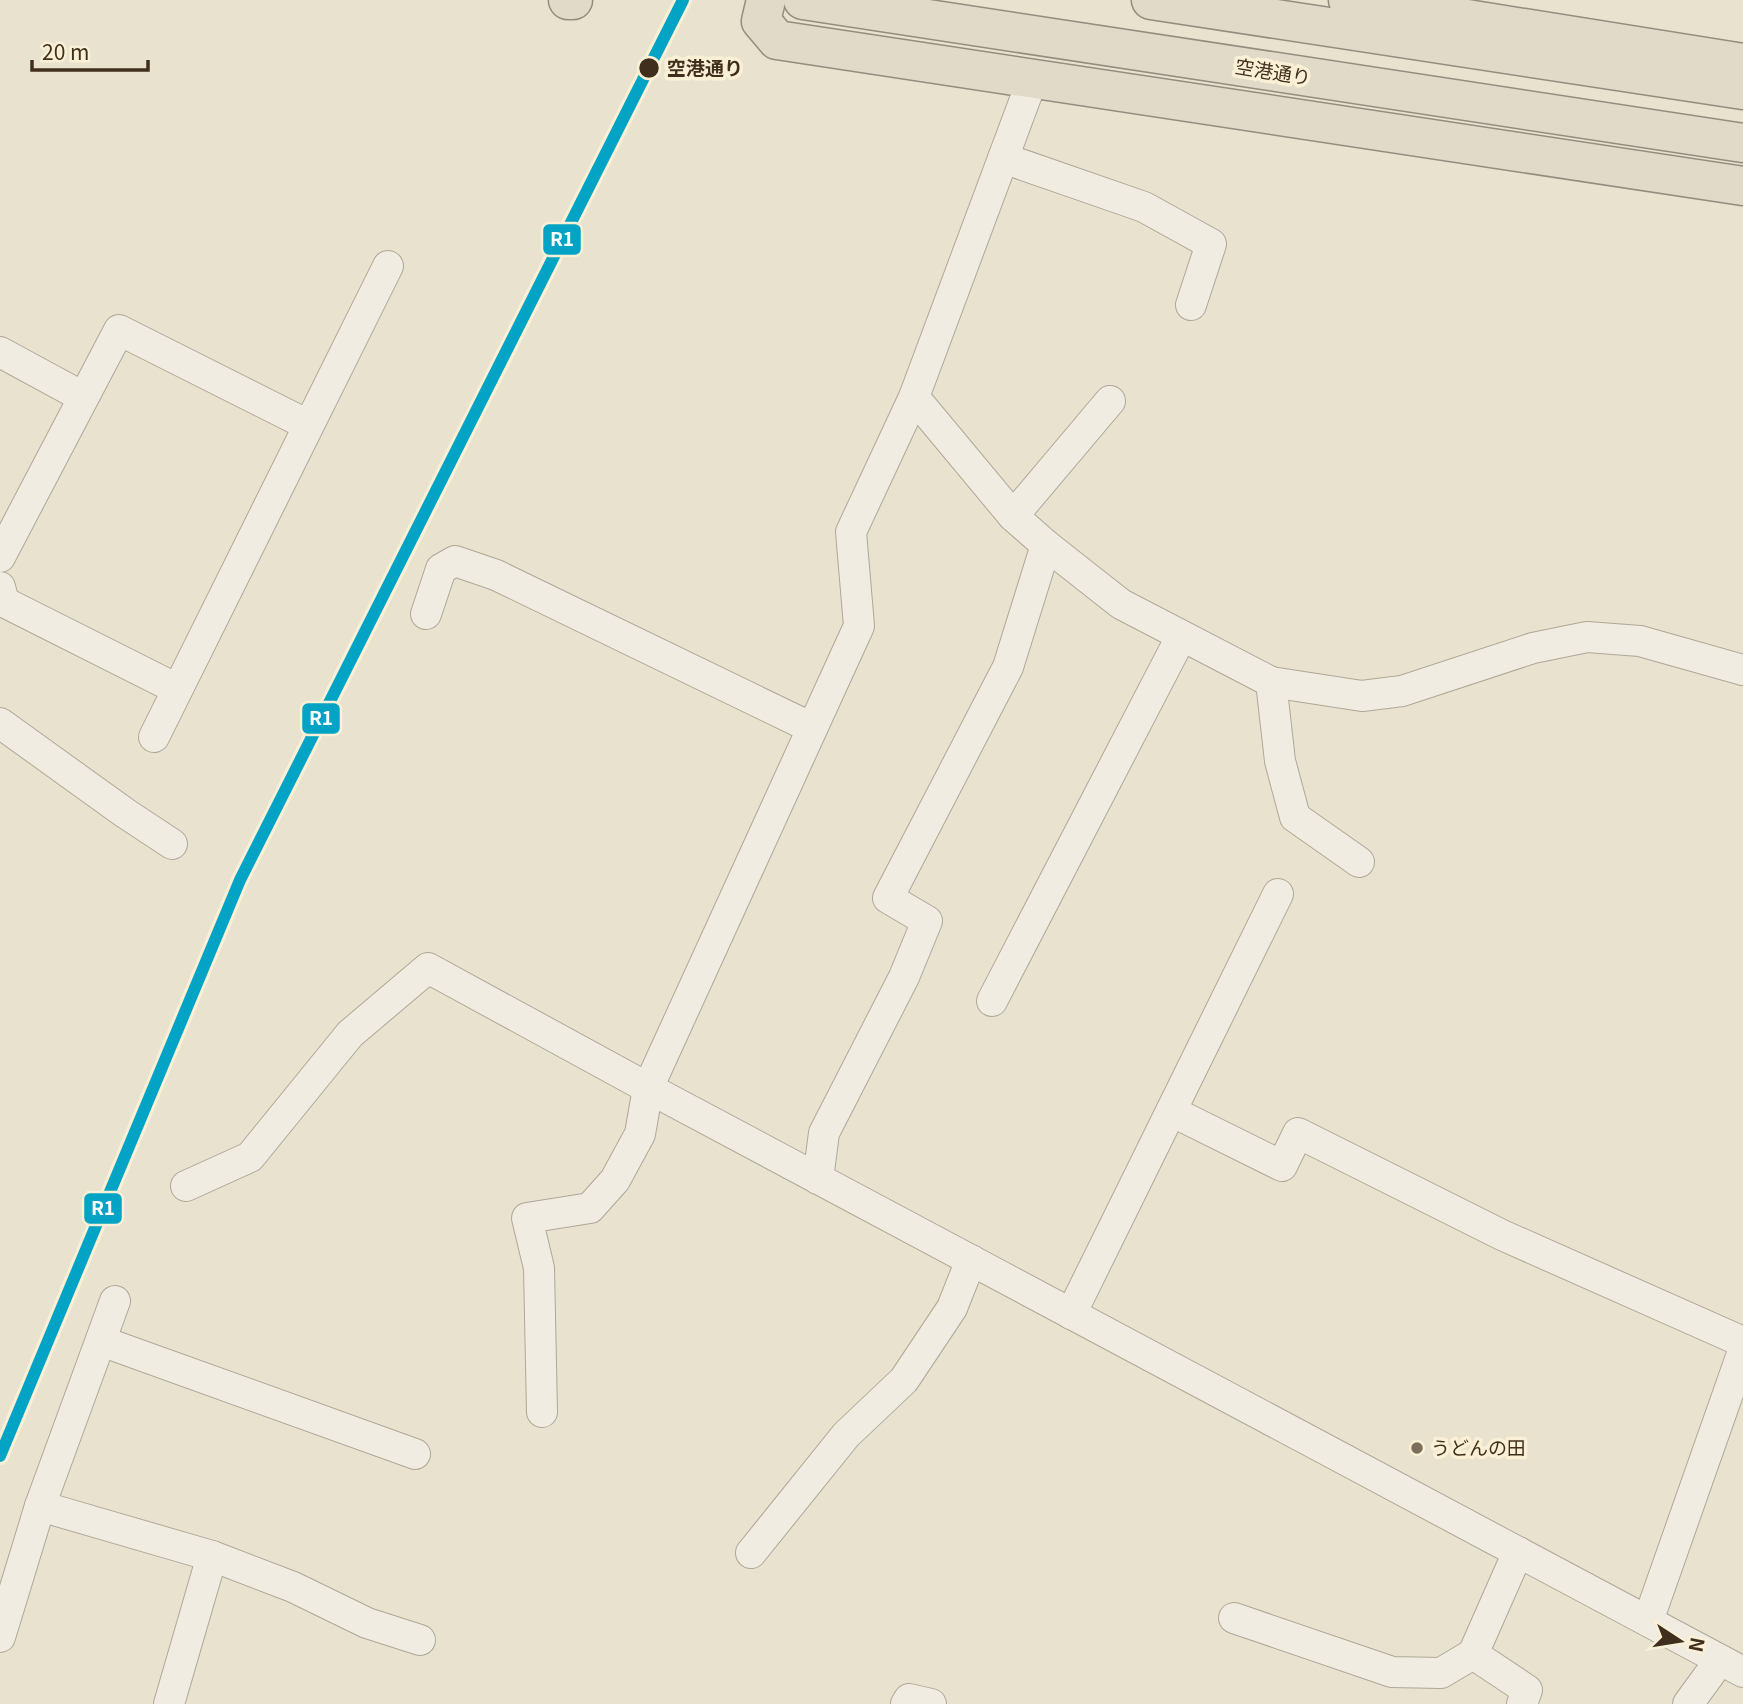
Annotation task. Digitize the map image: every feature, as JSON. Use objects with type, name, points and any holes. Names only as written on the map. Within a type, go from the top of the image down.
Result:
[{"type":"highway","points":[[766,0],[761,22],[776,40],[1743,186]]},
{"type":"highway","name":"空港通り","points":[[803,0],[1743,143]]},
{"type":"highway","points":[[1151,0],[1743,90]]},
{"type":"highway","points":[[1348,0],[1743,63]]},
{"type":"street","points":[[542,1412],[539,1268],[527,1218],[590,1208],[615,1180],[640,1134],[648,1088],[859,626],[851,532],[914,397],[1033,78]]},
{"type":"street","points":[[1003,158],[1144,207],[1211,244],[1191,304]]},
{"type":"street","points":[[153,737],[388,266]]},
{"type":"street","points":[[0,557],[119,330],[308,425]]},
{"type":"street","points":[[0,352],[83,397]]},
{"type":"street","points":[[914,397],[1013,516],[1046,545],[1121,604],[1271,682],[1362,696],[1402,691],[1533,648],[1587,637],[1640,641],[1743,670]]},
{"type":"street","points":[[1013,516],[1110,401]]},
{"type":"street","points":[[818,1179],[824,1133],[904,977],[927,922],[888,898],[1008,667],[1046,545]]},
{"type":"street","points":[[426,614],[441,569],[455,561],[496,575],[812,728]]},
{"type":"street","points":[[0,587],[4,602],[177,689]]},
{"type":"street","points":[[992,1001],[1181,637]]},
{"type":"street","points":[[1271,682],[1280,761],[1295,817],[1359,862]]},
{"type":"street","points":[[0,723],[172,844]]},
{"type":"street","points":[[1071,1314],[1278,894]]},
{"type":"street","points":[[186,1186],[250,1157],[349,1034],[428,968],[1731,1666],[1688,1704]]},
{"type":"street","points":[[1171,1111],[1282,1166],[1298,1133],[1502,1235],[1743,1342]]},
{"type":"street","points":[[751,1553],[846,1435],[904,1380],[952,1308],[971,1261]]},
{"type":"street","points":[[0,1637],[40,1506],[116,1301]]},
{"type":"street","points":[[101,1341],[415,1454]]},
{"type":"street","points":[[1647,1621],[1743,1351]]},
{"type":"street","points":[[40,1506],[212,1556],[293,1587],[367,1623],[421,1640]]},
{"type":"street","points":[[1234,1618],[1392,1672],[1441,1673],[1472,1654],[1518,1552]]},
{"type":"street","points":[[169,1704],[212,1556]]},
{"type":"street","points":[[1472,1654],[1527,1690],[1522,1704]]},
{"type":"street","points":[[906,1704],[909,1699],[931,1704]]},
{"type":"transit line","name":"R1","points":[[0,1456],[240,880],[683,0]]},
{"type":"place","name":"空港通り","points":[[649,68]]},
{"type":"place","name":"うどんの田","points":[[1417,1448]]}]
